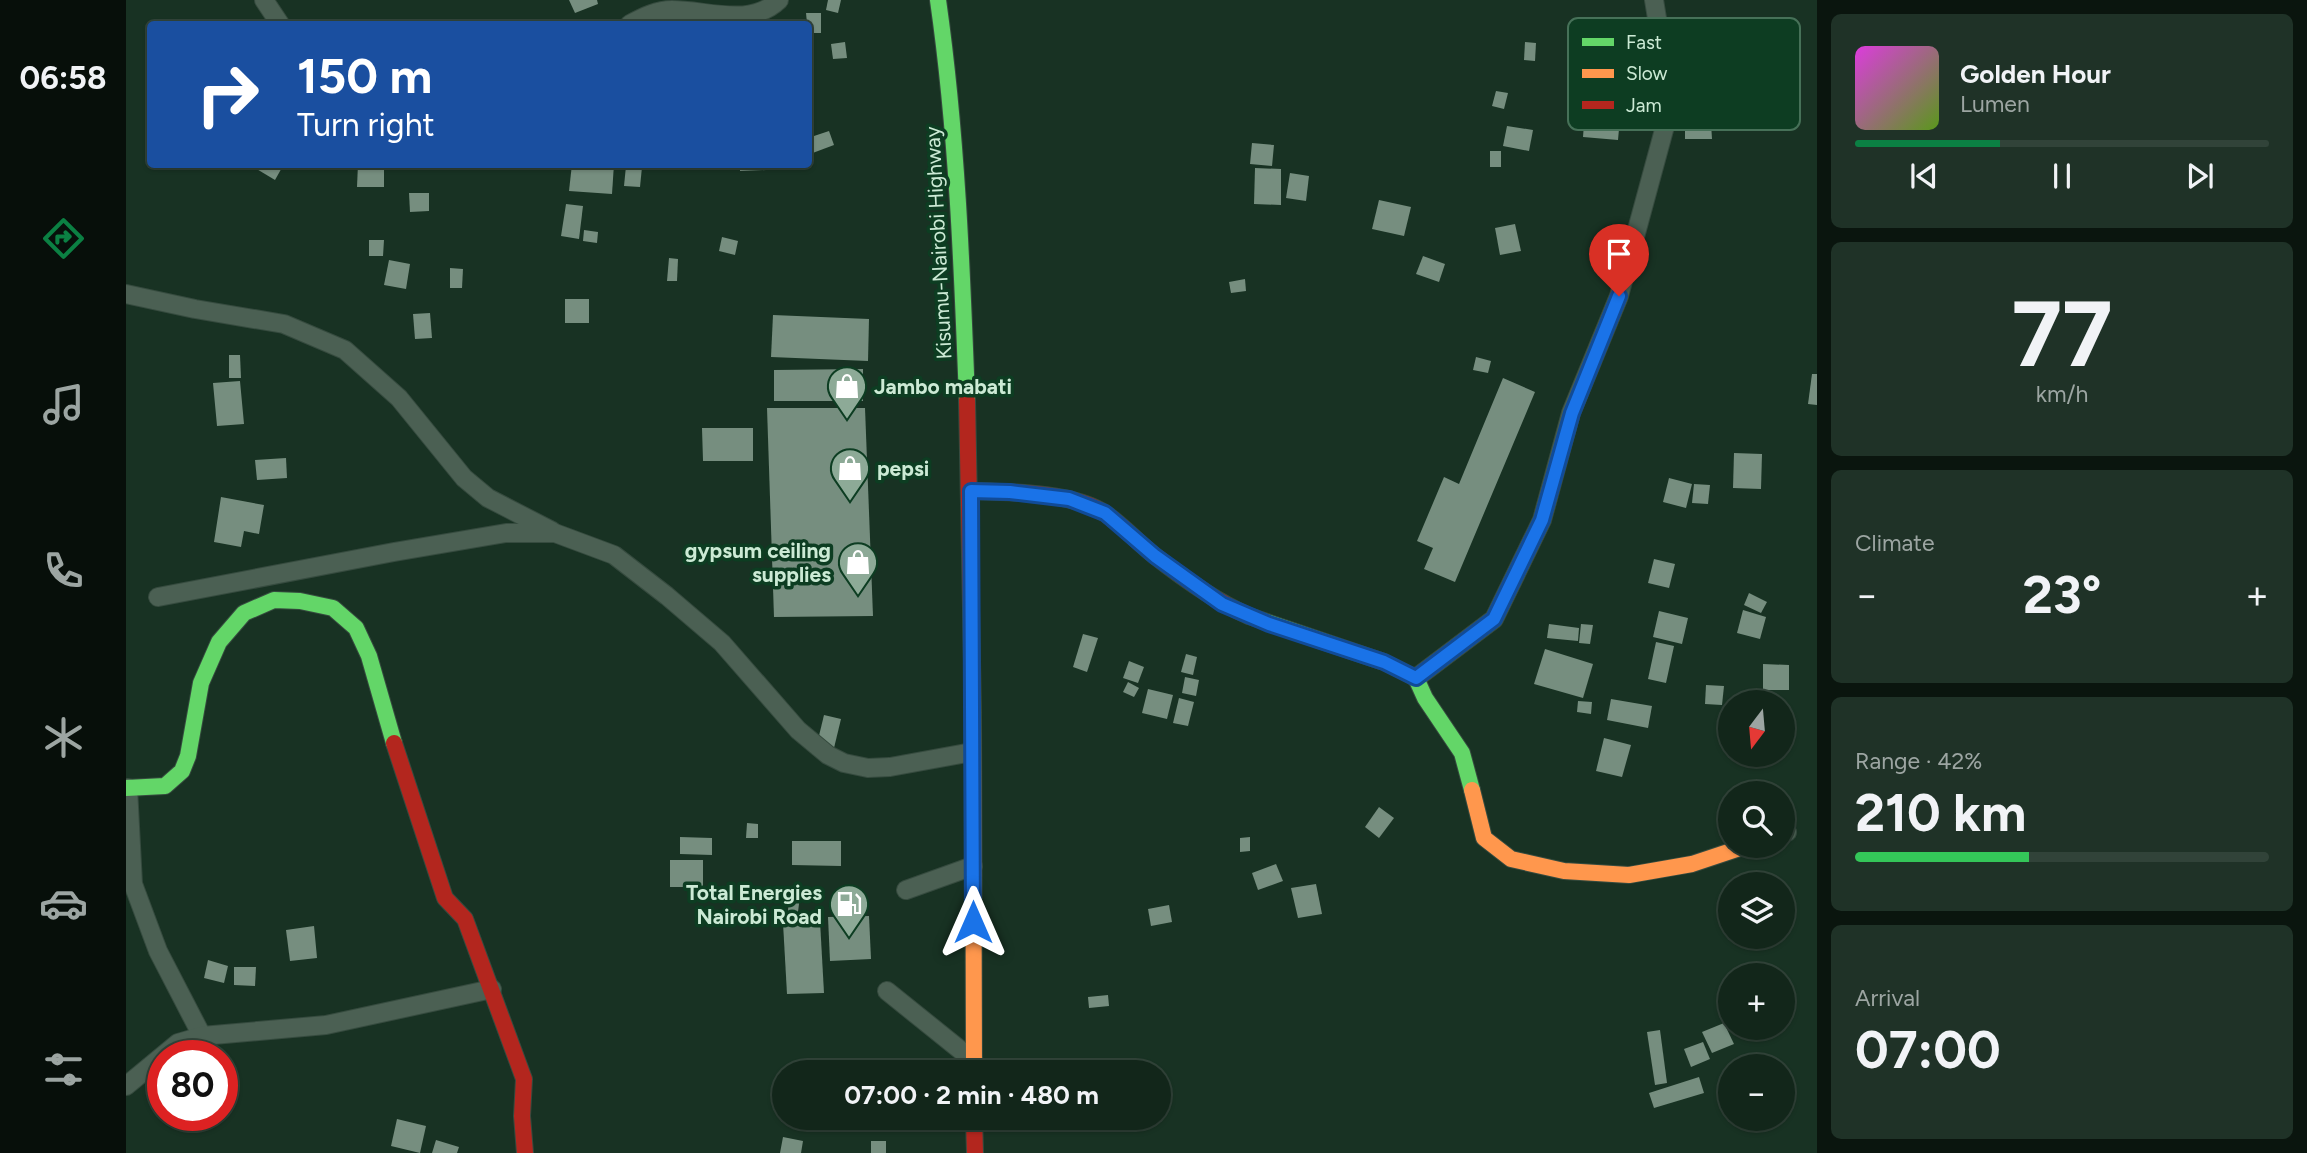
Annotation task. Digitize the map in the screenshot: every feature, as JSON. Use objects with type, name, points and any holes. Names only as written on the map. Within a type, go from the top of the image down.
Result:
[{"type":"main road","name":"Kisumu-Nairobi Highway","points":[[938,0],[949,69],[957,156],[971,491],[974,1060]]},
{"type":"main road","points":[[971,491],[1010,492],[1069,499],[1105,513],[1155,556],[1222,604],[1269,624],[1384,662],[1416,678],[1425,698],[1462,753],[1484,838],[1511,859],[1564,871],[1629,874],[1692,864],[1718,855]]},
{"type":"main road","points":[[127,788],[165,786],[182,771],[188,756],[201,683],[219,642],[244,613],[274,600],[300,601],[333,608],[356,628],[369,656],[381,702],[445,898],[465,919],[524,1079],[522,1116],[525,1153]]},
{"type":"main road","points":[[974,1130],[975,1153]]},
{"type":"street","points":[[264,0],[278,21]]},
{"type":"street","points":[[636,21],[670,9],[735,16],[752,14],[769,9],[779,0]]},
{"type":"street","points":[[1654,0],[1657,18]]},
{"type":"street","points":[[1416,678],[1494,619],[1542,520],[1572,413],[1619,296],[1664,130]]},
{"type":"street","points":[[126,294],[284,324],[345,350],[399,398],[464,478],[488,498],[555,533],[614,555],[722,643],[798,730],[828,755],[844,763],[868,768],[890,767],[972,752]]},
{"type":"street","points":[[158,597],[506,533],[555,533]]},
{"type":"street","points":[[127,788],[133,884],[158,951],[202,1036]]},
{"type":"street","points":[[906,890],[973,866]]},
{"type":"street","points":[[126,1086],[178,1043],[202,1036],[326,1024],[492,989]]},
{"type":"street","points":[[887,991],[966,1060]]},
{"type":"building","points":[[569,0],[597,0],[598,4],[575,13]]},
{"type":"building","points":[[828,0],[841,0],[838,13],[826,10]]},
{"type":"building","points":[[806,13],[821,13],[821,33],[812,33],[812,21],[807,21]]},
{"type":"building","points":[[845,42],[847,58],[833,59],[831,44]]},
{"type":"building","points":[[1525,42],[1536,43],[1535,61],[1524,60]]},
{"type":"building","points":[[1496,91],[1508,93],[1504,109],[1492,106]]},
{"type":"building","points":[[1507,126],[1533,130],[1529,151],[1503,146]]},
{"type":"building","points":[[1584,130],[1619,130],[1618,140],[1583,137]]},
{"type":"building","points":[[1685,130],[1711,130],[1712,139],[1685,139]]},
{"type":"building","points":[[829,131],[834,145],[812,153],[812,137]]},
{"type":"building","points":[[1252,143],[1274,145],[1272,166],[1250,164]]},
{"type":"building","points":[[1490,151],[1501,151],[1501,167],[1490,167]]},
{"type":"building","points":[[255,168],[282,168],[275,180]]},
{"type":"building","points":[[358,168],[384,168],[384,187],[357,187]]},
{"type":"building","points":[[572,168],[614,168],[612,194],[569,191]]},
{"type":"building","points":[[626,168],[642,168],[640,187],[624,186]]},
{"type":"building","points":[[740,168],[766,168],[766,170],[740,171]]},
{"type":"building","points":[[1255,168],[1281,169],[1281,205],[1254,204]]},
{"type":"building","points":[[1290,173],[1309,176],[1306,201],[1286,198]]},
{"type":"building","points":[[409,193],[429,193],[429,211],[410,212]]},
{"type":"building","points":[[1379,200],[1411,207],[1404,236],[1372,229]]},
{"type":"building","points":[[566,204],[583,206],[579,239],[561,236]]},
{"type":"building","points":[[1515,224],[1521,251],[1500,255],[1495,228]]},
{"type":"building","points":[[584,230],[598,232],[597,243],[583,241]]},
{"type":"building","points":[[722,237],[738,241],[735,255],[719,251]]},
{"type":"building","points":[[369,240],[384,240],[383,256],[369,256]]},
{"type":"building","points":[[1423,256],[1445,264],[1439,282],[1416,274]]},
{"type":"building","points":[[669,258],[678,259],[677,281],[667,281]]},
{"type":"building","points":[[389,260],[410,264],[406,289],[384,285]]},
{"type":"building","points":[[450,268],[463,269],[462,288],[450,288]]},
{"type":"building","points":[[1245,279],[1246,291],[1231,293],[1229,282]]},
{"type":"building","points":[[565,299],[589,299],[589,323],[565,323]]},
{"type":"building","points":[[430,313],[432,338],[415,339],[413,314]]},
{"type":"building","points":[[773,315],[869,319],[868,361],[771,357]]},
{"type":"building","points":[[229,355],[240,355],[241,378],[229,378]]},
{"type":"building","points":[[1476,357],[1491,361],[1488,373],[1473,370]]},
{"type":"building","points":[[863,369],[863,401],[774,401],[774,370]]},
{"type":"building","points":[[1812,374],[1817,374],[1817,405],[1808,404]]},
{"type":"building","points":[[1503,378],[1535,392],[1455,582],[1424,569],[1433,548],[1417,541],[1444,477],[1459,484]]},
{"type":"building","points":[[240,381],[244,424],[217,426],[213,383]]},
{"type":"building","points":[[767,408],[865,408],[873,616],[774,617]]},
{"type":"building","points":[[702,428],[753,428],[753,461],[703,461]]},
{"type":"building","points":[[1734,453],[1762,454],[1761,489],[1733,488]]},
{"type":"building","points":[[286,458],[287,478],[257,480],[255,460]]},
{"type":"building","points":[[1669,478],[1692,484],[1686,508],[1663,502]]},
{"type":"building","points":[[1694,484],[1710,485],[1708,504],[1692,503]]},
{"type":"building","points":[[221,497],[264,505],[259,534],[244,531],[241,547],[214,542]]},
{"type":"building","points":[[1654,559],[1675,564],[1669,588],[1648,583]]},
{"type":"building","points":[[1749,593],[1767,602],[1761,613],[1744,605]]},
{"type":"building","points":[[1743,610],[1766,617],[1760,639],[1737,633]]},
{"type":"building","points":[[1659,611],[1688,618],[1682,644],[1653,637]]},
{"type":"building","points":[[1549,624],[1579,628],[1578,641],[1547,638]]},
{"type":"building","points":[[1581,624],[1593,625],[1590,644],[1579,643]]},
{"type":"building","points":[[1083,634],[1098,638],[1087,672],[1073,667]]},
{"type":"building","points":[[1656,642],[1674,646],[1666,683],[1648,679]]},
{"type":"building","points":[[1545,649],[1593,664],[1583,698],[1534,684]]},
{"type":"building","points":[[1186,654],[1197,657],[1193,675],[1181,672]]},
{"type":"building","points":[[1129,661],[1144,667],[1138,683],[1123,678]]},
{"type":"building","points":[[1763,664],[1789,665],[1789,690],[1763,690]]},
{"type":"building","points":[[1185,677],[1199,680],[1196,696],[1182,693]]},
{"type":"building","points":[[1128,682],[1139,688],[1134,697],[1123,692]]},
{"type":"building","points":[[1706,685],[1724,686],[1724,690],[1718,690],[1718,705],[1705,704]]},
{"type":"building","points":[[1148,689],[1173,695],[1167,719],[1142,713]]},
{"type":"building","points":[[1179,698],[1194,702],[1188,726],[1173,723]]},
{"type":"building","points":[[1611,699],[1652,706],[1648,728],[1607,720]]},
{"type":"building","points":[[1578,701],[1592,702],[1591,714],[1577,712]]},
{"type":"building","points":[[824,715],[841,719],[834,748],[817,744]]},
{"type":"building","points":[[1604,738],[1631,745],[1622,777],[1596,771]]},
{"type":"building","points":[[1379,807],[1394,818],[1379,838],[1365,827]]},
{"type":"building","points":[[747,823],[758,824],[758,838],[746,838]]},
{"type":"building","points":[[680,837],[712,838],[712,855],[680,854]]},
{"type":"building","points":[[1250,837],[1250,851],[1240,852],[1240,838]]},
{"type":"building","points":[[792,841],[841,841],[841,866],[792,865]]},
{"type":"building","points":[[670,860],[703,860],[703,887],[670,887]]},
{"type":"building","points":[[1276,864],[1283,881],[1258,890],[1252,873]]},
{"type":"building","points":[[1316,884],[1322,914],[1298,918],[1291,888]]},
{"type":"building","points":[[789,895],[800,896],[798,912],[788,911]]},
{"type":"building","points":[[1169,905],[1172,922],[1151,926],[1148,909]]},
{"type":"building","name":"Total Energies Nairobi Road","points":[[869,916],[871,959],[830,961],[828,917]]},
{"type":"building","points":[[820,921],[824,993],[787,994],[783,923]]},
{"type":"building","points":[[314,926],[317,958],[290,961],[286,930]]},
{"type":"building","points":[[208,960],[228,966],[224,983],[204,978]]},
{"type":"building","points":[[234,967],[256,967],[255,986],[234,985]]},
{"type":"building","points":[[1108,995],[1109,1006],[1089,1008],[1088,997]]},
{"type":"building","points":[[1718,1025],[1718,1040],[1732,1040],[1734,1044],[1712,1053],[1702,1032]]},
{"type":"building","points":[[1660,1030],[1667,1083],[1655,1085],[1647,1032]]},
{"type":"building","points":[[1703,1042],[1710,1059],[1691,1067],[1684,1049]]},
{"type":"building","points":[[1699,1077],[1704,1093],[1654,1108],[1649,1093]]},
{"type":"building","points":[[397,1119],[426,1126],[420,1153],[391,1146]]},
{"type":"building","points":[[783,1137],[803,1141],[801,1153],[780,1153]]},
{"type":"building","points":[[436,1140],[459,1147],[457,1153],[432,1153]]},
{"type":"building","points":[[871,1141],[886,1141],[886,1153],[871,1153]]},
{"type":"traffic: fast","points":[[938,0],[954,150],[967,400]]},
{"type":"traffic: fast","points":[[126,788],[165,786],[182,771],[188,756],[201,683],[219,642],[244,613],[274,600],[300,601],[333,608],[356,628],[369,656],[394,743]]},
{"type":"traffic: fast","points":[[1249,616],[1384,662],[1416,678],[1425,698],[1462,753],[1472,790]]},
{"type":"traffic: slow","points":[[973,713],[974,1060]]},
{"type":"traffic: slow","points":[[1472,790],[1484,838],[1511,859],[1564,871],[1629,875],[1692,864],[1718,855]]},
{"type":"traffic: jam","points":[[967,400],[973,713]]},
{"type":"traffic: jam","points":[[971,491],[1060,497],[1093,507],[1113,519],[1189,581],[1224,604],[1249,616]]},
{"type":"traffic: jam","points":[[394,743],[445,898],[465,919],[524,1079],[522,1116],[525,1153]]},
{"type":"traffic: jam","points":[[974,1130],[975,1153]]},
{"type":"place","name":"Jambo mabati","points":[[847,420]]},
{"type":"place","name":"pepsi","points":[[850,502]]},
{"type":"place","name":"gypsum ceiling supplies","points":[[858,596]]},
{"type":"place","name":"Total Energies Nairobi Road","points":[[849,938]]},
{"type":"route","points":[[973,922],[971,491],[1010,492],[1069,499],[1105,513],[1155,556],[1222,604],[1269,624],[1384,662],[1416,678],[1494,619],[1542,520],[1572,413],[1619,296]]}]
